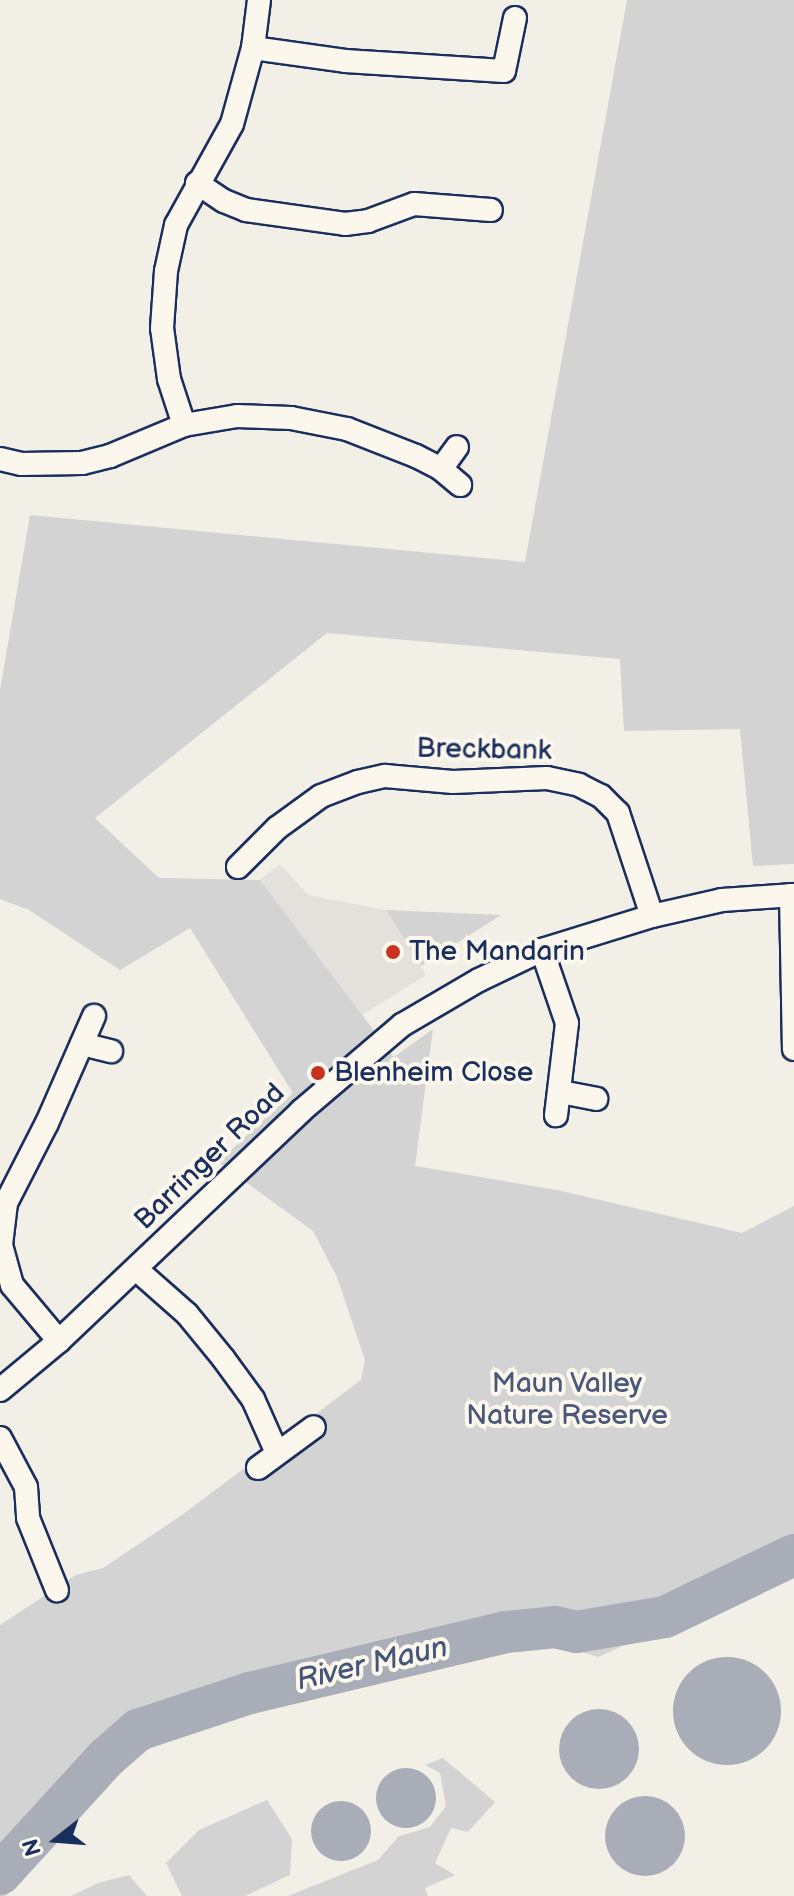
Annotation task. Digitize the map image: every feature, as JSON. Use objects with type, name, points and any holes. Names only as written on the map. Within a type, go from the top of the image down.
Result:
[{"type":"street","points":[[184,425],[169,379],[162,328],[166,271],[176,225],[232,124],[253,48],[259,0]]},
{"type":"street","points":[[253,48],[345,61],[504,71],[515,18]]},
{"type":"street","points":[[197,183],[224,201],[246,210],[345,224],[368,221],[414,204],[465,218],[491,210]]},
{"type":"street","points":[[0,459],[21,464],[82,463],[110,456],[184,425],[237,416],[309,420],[347,429],[441,469],[460,485]]},
{"type":"street","points":[[441,469],[457,447]]},
{"type":"street","name":"Breckbank","points":[[255,863],[277,828],[321,796],[358,782],[385,776],[466,782],[547,778],[579,785],[601,796],[618,813],[652,916]]},
{"type":"street","points":[[792,895],[794,1049]]},
{"type":"street","name":"Barringer Road","points":[[0,1390],[59,1341],[301,1111],[402,1025],[479,980],[542,950],[652,916],[722,900],[792,895]]},
{"type":"street","points":[[542,950],[567,1023],[556,1115]]},
{"type":"street","points":[[59,1341],[12,1285],[1,1245],[6,1203],[47,1123],[94,1016]]},
{"type":"street","points":[[82,1044],[111,1051]]},
{"type":"street","points":[[561,1092],[596,1099]]},
{"type":"street","points":[[136,1269],[187,1314],[223,1358],[253,1399],[277,1453]]},
{"type":"street","points":[[258,1468],[314,1427]]},
{"type":"street","points":[[0,1438],[26,1487],[28,1518],[57,1590]]},
{"type":"shaded area","points":[[280,864],[308,895],[386,910],[426,975],[362,1015],[260,880]]},
{"type":"shaded area","points":[[727,1657],[748,1661],[765,1673],[777,1690],[781,1711],[777,1732],[765,1749],[748,1761],[727,1765],[706,1761],[689,1749],[677,1732],[673,1711],[677,1690],[689,1673],[706,1661]]},
{"type":"shaded area","points":[[591,1709],[607,1709],[628,1720],[639,1741],[639,1757],[628,1778],[607,1789],[591,1789],[577,1783],[565,1771],[559,1757],[559,1741],[565,1727],[577,1715]]},
{"type":"shaded area","points":[[406,1768],[418,1770],[427,1777],[434,1786],[434,1810],[427,1819],[418,1826],[406,1828],[394,1826],[385,1819],[378,1810],[376,1798],[378,1786],[385,1777],[394,1770]]},
{"type":"shaded area","points":[[637,1796],[653,1796],[674,1807],[685,1828],[685,1844],[674,1865],[653,1876],[637,1876],[623,1870],[611,1858],[605,1844],[605,1828],[611,1814],[623,1802]]},
{"type":"shaded area","points":[[341,1801],[353,1803],[362,1810],[369,1819],[369,1843],[362,1852],[353,1859],[341,1861],[329,1859],[320,1852],[313,1843],[311,1831],[313,1819],[320,1810],[329,1803]]},
{"type":"green space","name":"Maun Valley Nature Reserve","points":[[627,0],[794,0],[794,864],[753,866],[740,729],[624,731],[620,659],[327,633],[95,818],[159,878],[260,880],[394,1057],[433,1029],[415,1166],[557,1190],[742,1233],[794,1206],[794,1568],[598,1657],[532,1637],[176,1732],[133,1759],[6,1896],[0,1896],[0,1625],[76,1575],[103,1568],[182,1515],[361,1380],[365,1360],[337,1277],[313,1231],[218,1162],[293,1093],[190,928],[120,970],[29,910],[0,899],[0,690],[30,515],[525,562]]},
{"type":"green space","points":[[386,910],[501,915],[421,966]]},
{"type":"green space","points":[[443,1758],[495,1802],[468,1832],[451,1828],[435,1863],[455,1875],[425,1888],[428,1896],[288,1896],[378,1860],[399,1836],[430,1827],[446,1806],[440,1773],[425,1765]]},
{"type":"green space","points":[[267,1800],[292,1839],[290,1875],[245,1896],[182,1896],[166,1863],[199,1830]]},
{"type":"green space","points":[[129,1875],[147,1896],[71,1896],[98,1883]]},
{"type":"waterway","name":"River Maun","points":[[0,1874],[106,1758],[138,1730],[250,1693],[506,1632],[555,1627],[576,1632],[665,1617],[794,1555]]},
{"type":"place","name":"The Mandarin","points":[[393,952]]},
{"type":"place","name":"Blenheim Close","points":[[318,1073]]}]
